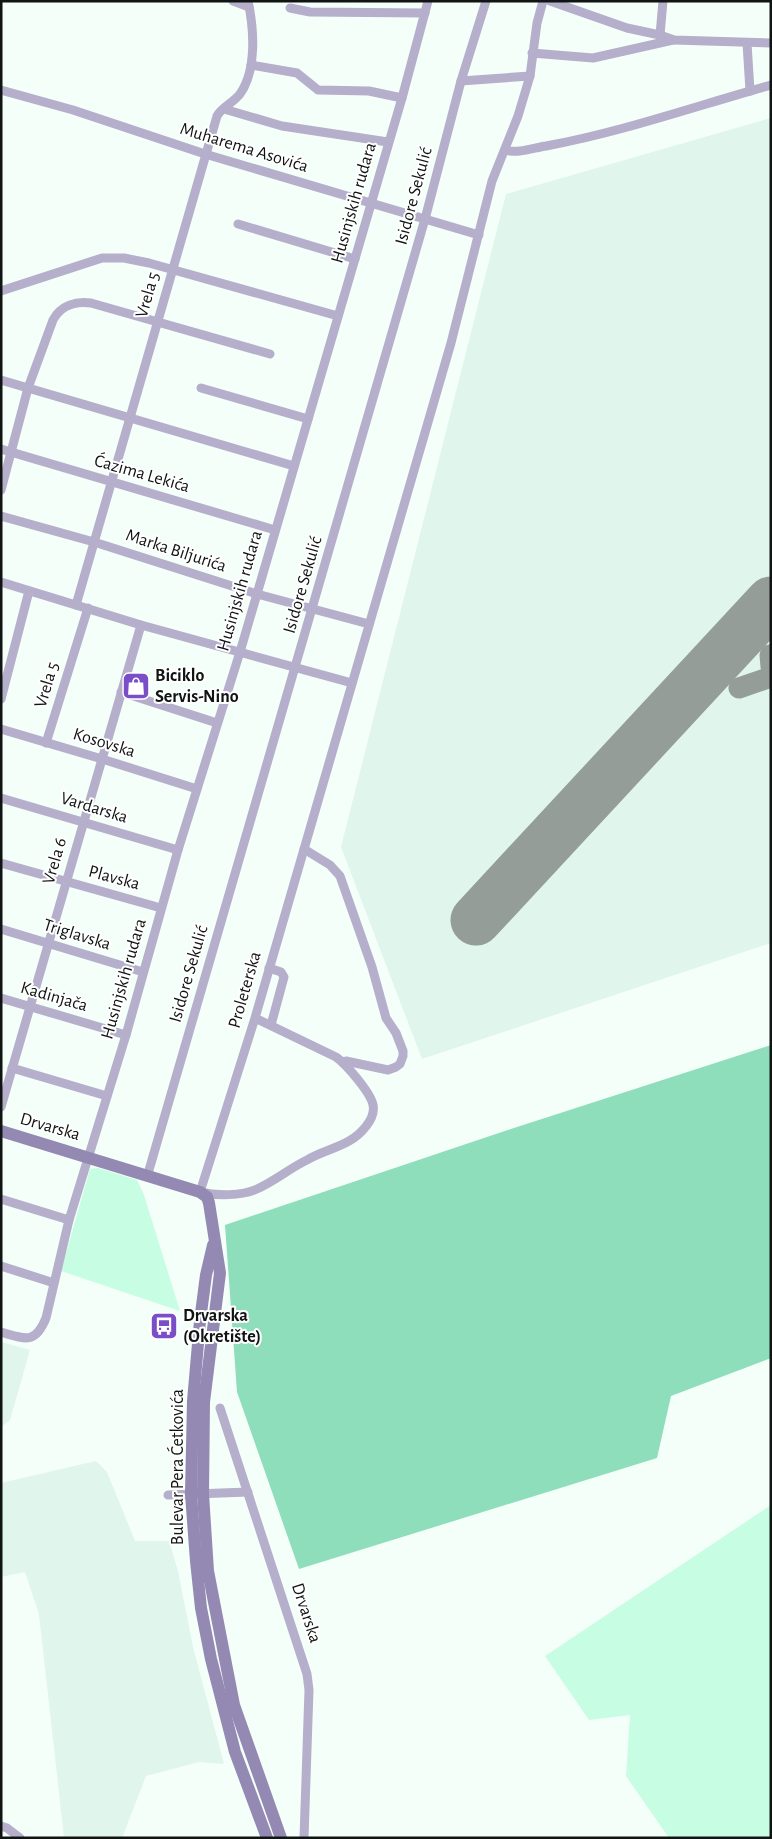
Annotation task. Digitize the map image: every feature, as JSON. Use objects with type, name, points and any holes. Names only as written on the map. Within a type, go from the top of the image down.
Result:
[{"type":"main road","name":"Drvarska","points":[[1,1131],[88,1156]]},
{"type":"main road","points":[[88,1156],[200,1192]]},
{"type":"main road","name":"Bulevar Pera Ćetkovića","points":[[200,1192],[207,1197],[215,1237],[206,1275],[194,1384],[201,1608],[211,1659],[235,1752],[267,1838]]},
{"type":"main road","name":"Bulevar Pera Ćetkovića","points":[[197,1494],[208,1570],[234,1704],[280,1838]]},
{"type":"street","points":[[233,1],[249,4]]},
{"type":"street","name":"Husinjskih rudara","points":[[1,1332],[26,1340],[39,1333],[46,1318],[88,1156],[126,1035],[178,850],[240,652],[274,530],[402,98],[428,1]]},
{"type":"street","name":"Isidore Sekulić","points":[[147,1176],[425,219],[461,81],[486,1]]},
{"type":"street","name":"Proleterska","points":[[200,1192],[255,1018],[449,353],[492,181],[518,116],[530,76],[536,23],[543,1]]},
{"type":"street","points":[[550,1],[566,4],[627,28],[674,40]]},
{"type":"street","points":[[660,35],[662,1]]},
{"type":"street","name":"Vrela 5","points":[[76,605],[217,116],[234,101],[243,89],[251,65],[252,27],[249,4]]},
{"type":"street","points":[[290,8],[310,12],[425,13]]},
{"type":"street","points":[[532,53],[593,58],[674,40],[771,43]]},
{"type":"street","points":[[747,43],[750,91]]},
{"type":"street","points":[[251,65],[297,73],[318,90],[369,91],[402,98]]},
{"type":"street","points":[[461,81],[530,76]]},
{"type":"street","points":[[505,150],[519,151],[570,142],[682,112],[771,85]]},
{"type":"street","name":"Muharema Asovića","points":[[1,90],[73,110],[205,154],[479,234]]},
{"type":"street","points":[[224,109],[282,126],[388,142]]},
{"type":"street","points":[[238,224],[355,259]]},
{"type":"street","points":[[1,290],[102,258],[134,259],[338,316]]},
{"type":"street","points":[[1,490],[28,388],[55,316],[61,309],[69,305],[86,302],[270,354]]},
{"type":"street","points":[[1,380],[294,466]]},
{"type":"street","points":[[201,388],[308,419]]},
{"type":"street","name":"Ćazima Lekića","points":[[1,449],[274,530]]},
{"type":"street","name":"Marka Biljurića","points":[[1,516],[94,542],[257,594],[369,624]]},
{"type":"street","points":[[1,582],[141,625],[352,683]]},
{"type":"street","points":[[1,699],[29,591]]},
{"type":"street","name":"Vrela 5","points":[[46,743],[88,608]]},
{"type":"street","name":"Vrela 6","points":[[1,1107],[141,625]]},
{"type":"street","points":[[122,692],[217,723]]},
{"type":"street","name":"Kosovska","points":[[1,729],[197,789]]},
{"type":"street","name":"Vardarska","points":[[1,798],[178,850]]},
{"type":"street","points":[[304,849],[330,865],[340,876],[372,967],[386,1018],[396,1033],[404,1056],[400,1064],[388,1070],[346,1061],[342,1062]]},
{"type":"street","name":"Plavska","points":[[1,863],[161,908]]},
{"type":"street","name":"Triglavska","points":[[1,930],[144,972]]},
{"type":"street","points":[[269,968],[281,972],[284,977],[271,1025]]},
{"type":"street","name":"Kadinjača","points":[[1,998],[126,1035]]},
{"type":"street","points":[[200,1192],[214,1194],[234,1193],[257,1189],[307,1159],[348,1142],[362,1131],[368,1122],[373,1104],[364,1088],[342,1062],[336,1057],[255,1018]]},
{"type":"street","points":[[12,1068],[107,1096]]},
{"type":"street","points":[[1,1199],[70,1220]]},
{"type":"street","points":[[1,1266],[54,1282]]},
{"type":"street","name":"Drvarska","points":[[220,1408],[304,1663],[308,1683],[304,1838]]},
{"type":"street","points":[[168,1495],[248,1492]]},
{"type":"street","points":[[1,1826],[7,1828],[20,1838]]},
{"type":"shaded area","points":[[771,118],[771,943],[422,1059],[341,847],[506,194]]},
{"type":"shaded area","points":[[1,1342],[30,1350],[10,1420],[1,1427]]},
{"type":"shaded area","points":[[96,1461],[107,1472],[135,1541],[169,1541],[178,1571],[193,1647],[224,1764],[199,1762],[146,1776],[122,1838],[64,1838],[39,1614],[25,1572],[1,1577],[1,1483]]},
{"type":"green space","points":[[771,1045],[771,1358],[671,1396],[657,1458],[299,1569],[237,1392],[225,1225],[517,1127]]},
{"type":"green space","points":[[98,1168],[137,1180],[144,1195],[180,1311],[61,1271],[90,1169]]},
{"type":"green space","points":[[771,1505],[771,1838],[669,1838],[626,1776],[630,1715],[589,1720],[545,1656]]},
{"type":"taxiway","points":[[770,655],[771,667]]},
{"type":"taxiway","points":[[739,688],[771,677]]},
{"type":"runway","points":[[476,920],[771,602]]},
{"type":"place","name":"Biciklo Servis-Nino","points":[[136,686]]},
{"type":"place","name":"Drvarska (Okretište)","points":[[164,1326]]}]
